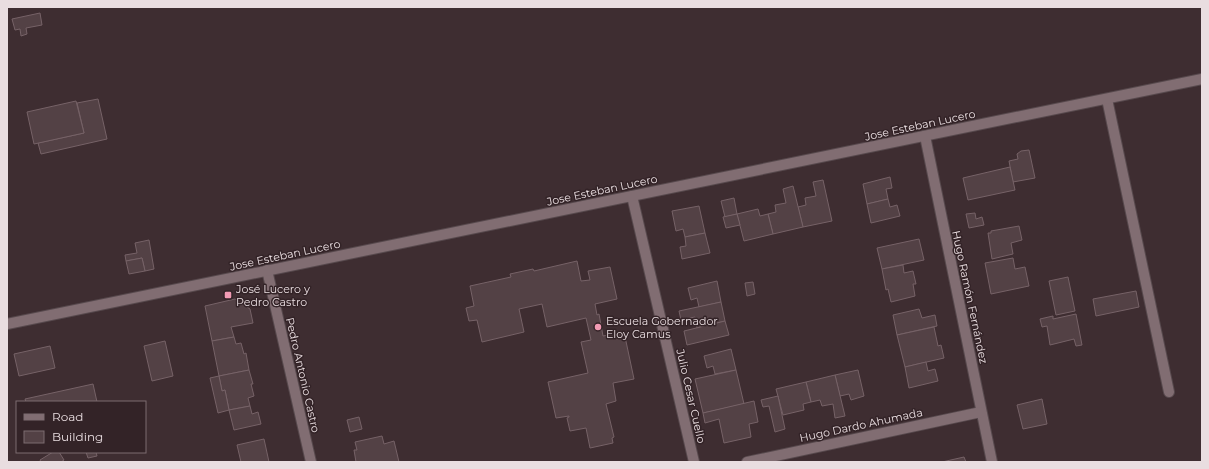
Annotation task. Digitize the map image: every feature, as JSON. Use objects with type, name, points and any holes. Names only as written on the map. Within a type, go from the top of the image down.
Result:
[{"type":"street","name":"Jose Esteban Lucero","points":[[7,324],[1202,79]]},
{"type":"street","points":[[1107,99],[1169,392]]},
{"type":"street","name":"Hugo Ramón Fernández","points":[[925,136],[992,462]]},
{"type":"street","name":"Julio Cesar Cuello","points":[[632,196],[694,462]]},
{"type":"street","name":"Pedro Antonio Castro","points":[[267,270],[311,462]]},
{"type":"street","name":"Hugo Dardo Ahumada","points":[[746,462],[981,412]]},
{"type":"building","points":[[40,13],[42,25],[26,28],[27,34],[21,36],[20,29],[15,30],[12,19]]},
{"type":"building","points":[[98,99],[107,139],[41,154],[38,143],[84,133],[77,103]]},
{"type":"building","points":[[76,101],[84,133],[34,144],[27,112]]},
{"type":"building","points":[[1029,150],[1035,178],[1013,182],[1009,161],[1018,159],[1017,154],[1021,151]]},
{"type":"building","points":[[1010,167],[1015,190],[968,200],[963,178]]},
{"type":"building","points":[[890,177],[892,188],[886,189],[888,199],[867,204],[863,184]]},
{"type":"building","points":[[823,180],[832,221],[803,227],[798,207],[806,205],[805,198],[816,196],[813,182]]},
{"type":"building","points":[[793,186],[803,227],[773,234],[768,214],[776,212],[775,205],[786,203],[783,189]]},
{"type":"building","points":[[734,198],[737,214],[725,217],[721,201]]},
{"type":"building","points":[[888,199],[890,207],[897,205],[900,216],[871,223],[867,204]]},
{"type":"building","points":[[699,206],[705,233],[685,237],[683,229],[676,231],[672,211]]},
{"type":"building","points":[[758,209],[760,216],[768,214],[773,234],[744,241],[737,214]]},
{"type":"building","points":[[975,213],[976,219],[982,217],[984,225],[969,228],[966,214]]},
{"type":"building","points":[[737,214],[740,225],[726,228],[723,217]]},
{"type":"building","points":[[1019,226],[1022,240],[1011,243],[1013,254],[992,259],[988,233],[991,233],[991,231]]},
{"type":"building","points":[[705,233],[710,253],[682,259],[680,247],[686,246],[685,237]]},
{"type":"building","points":[[919,239],[924,260],[882,269],[877,248]]},
{"type":"building","points":[[149,240],[154,269],[145,271],[142,258],[126,261],[125,255],[137,253],[135,243]]},
{"type":"building","points":[[142,258],[145,271],[129,274],[126,261]]},
{"type":"building","points":[[1013,258],[1015,269],[1025,267],[1029,286],[991,294],[985,263]]},
{"type":"building","points":[[577,261],[581,281],[590,280],[588,271],[610,267],[617,299],[595,304],[597,315],[599,314],[603,336],[624,332],[634,379],[613,383],[616,401],[606,404],[614,437],[612,438],[613,443],[590,448],[586,428],[570,431],[567,418],[569,416],[556,418],[548,382],[588,373],[581,342],[591,340],[586,318],[547,327],[542,304],[519,309],[524,332],[482,342],[477,320],[469,321],[466,308],[474,306],[470,286],[511,277],[510,274],[533,269],[534,271]]},
{"type":"building","points":[[903,265],[904,273],[913,271],[916,284],[913,284],[915,296],[891,302],[888,289],[886,290],[882,269]]},
{"type":"building","points":[[1068,277],[1075,311],[1056,315],[1049,281]]},
{"type":"building","points":[[717,281],[721,302],[699,307],[697,298],[691,300],[688,288]]},
{"type":"building","points":[[753,282],[755,294],[747,296],[745,283]]},
{"type":"building","points":[[1136,291],[1139,307],[1096,316],[1093,299]]},
{"type":"building","points":[[235,299],[250,309],[253,323],[231,327],[234,337],[212,341],[205,306]]},
{"type":"building","points":[[721,302],[725,321],[697,328],[695,317],[681,320],[679,311]]},
{"type":"building","points":[[919,309],[922,318],[935,315],[937,326],[897,335],[893,315]]},
{"type":"building","points":[[1076,314],[1082,345],[1076,346],[1074,339],[1050,345],[1047,326],[1042,327],[1040,319],[1053,316],[1053,319]]},
{"type":"building","points":[[725,321],[729,335],[687,345],[684,331]]},
{"type":"building","points":[[934,327],[938,346],[941,345],[944,358],[905,367],[897,335]]},
{"type":"building","points":[[234,337],[236,344],[241,343],[244,354],[246,353],[249,370],[219,376],[212,341]]},
{"type":"building","points":[[165,341],[173,376],[152,381],[144,346]]},
{"type":"building","points":[[50,346],[55,368],[19,376],[14,354]]},
{"type":"building","points":[[731,349],[736,370],[715,374],[713,366],[707,368],[704,356]]},
{"type":"building","points":[[926,362],[928,371],[935,369],[938,381],[909,388],[905,367]]},
{"type":"building","points":[[249,370],[253,384],[251,384],[254,396],[248,398],[250,406],[229,410],[225,390],[222,391],[219,376]]},
{"type":"building","points":[[736,370],[744,404],[703,413],[695,379]]},
{"type":"building","points":[[858,370],[864,396],[851,400],[849,394],[840,396],[835,375]]},
{"type":"building","points":[[835,375],[845,416],[835,418],[833,404],[822,406],[820,400],[811,402],[806,382]]},
{"type":"building","points":[[219,376],[222,391],[225,390],[229,410],[218,413],[210,378]]},
{"type":"building","points":[[806,382],[811,402],[803,404],[804,410],[783,415],[776,389]]},
{"type":"building","points":[[93,384],[97,401],[26,401],[25,399]]},
{"type":"building","points":[[778,396],[785,429],[775,432],[769,406],[763,407],[761,400]]},
{"type":"building","points":[[1042,399],[1047,424],[1023,429],[1017,405]]},
{"type":"building","points":[[754,401],[758,422],[749,424],[751,437],[724,443],[719,419],[705,423],[703,413]]},
{"type":"building","points":[[250,406],[252,414],[258,412],[261,424],[234,430],[229,410]]},
{"type":"building","points":[[359,417],[362,429],[350,432],[347,420]]},
{"type":"building","points":[[382,436],[384,444],[394,441],[399,462],[356,462],[354,450],[357,450],[355,442]]},
{"type":"building","points":[[264,439],[269,462],[241,462],[237,445]]},
{"type":"building","points":[[51,453],[60,453],[64,460],[61,462],[41,462],[40,460]]},
{"type":"building","points":[[86,453],[96,453],[97,456],[88,458]]},
{"type":"building","points":[[964,457],[966,462],[942,462]]},
{"type":"place","name":"José Lucero y Pedro Castro","points":[[228,295]]},
{"type":"place","name":"Escuela Gobernador Eloy Camus","points":[[598,327]]}]
